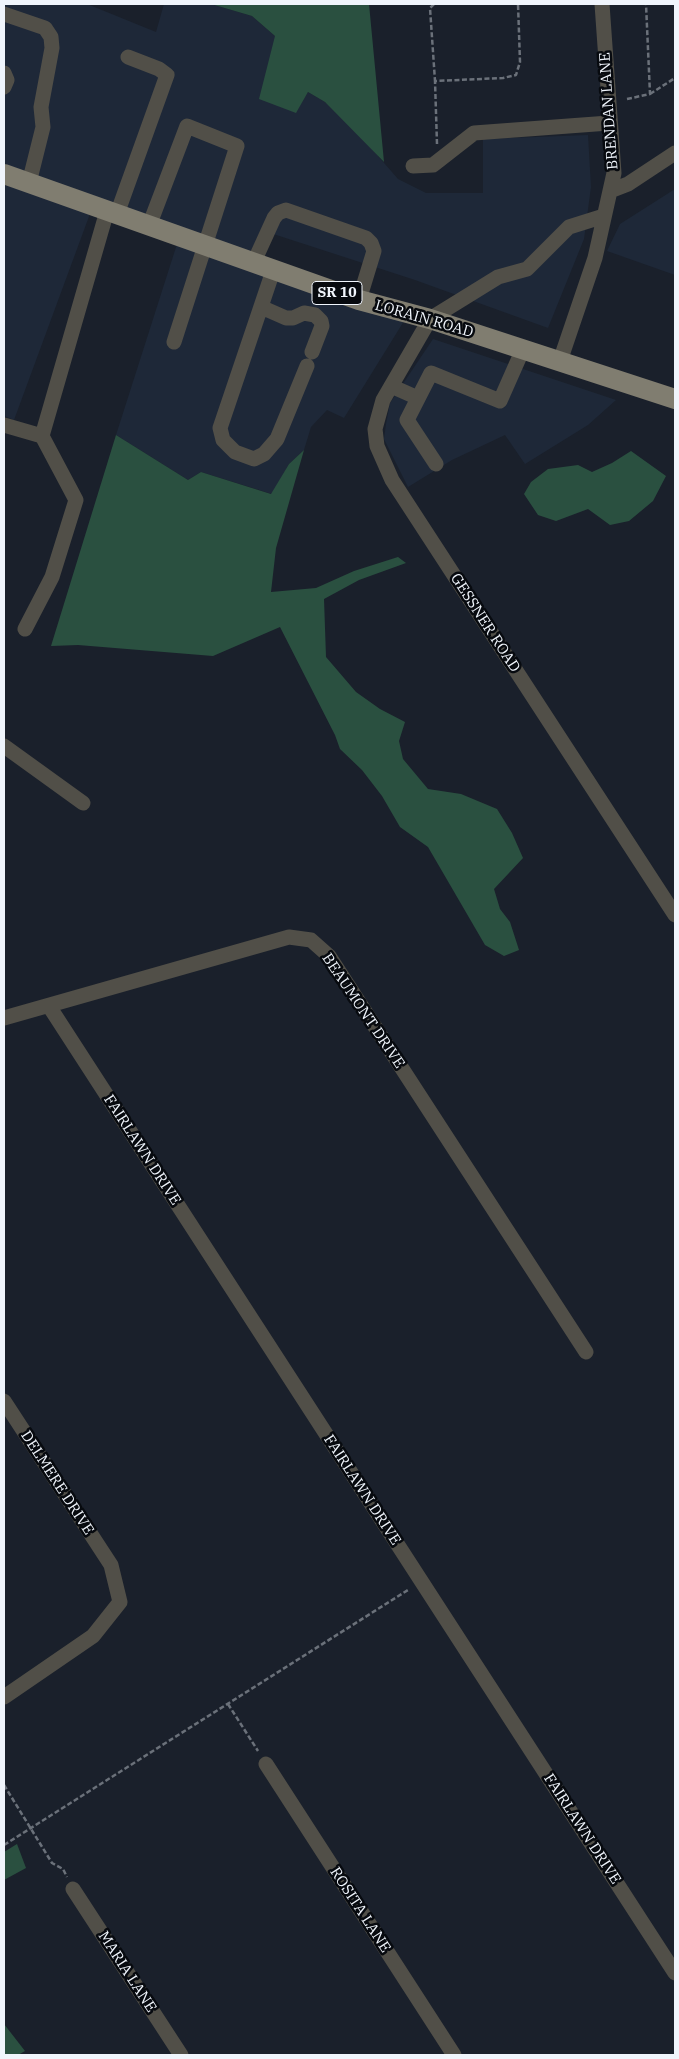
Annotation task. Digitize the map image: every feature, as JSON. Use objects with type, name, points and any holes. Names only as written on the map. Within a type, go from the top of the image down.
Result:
[{"type":"main road","name":"LORAIN ROAD","points":[[4,174],[253,264],[359,300],[430,319],[675,399]]},
{"type":"street","name":"BRENDAN LANE","points":[[560,360],[595,258],[614,173],[602,4]]},
{"type":"street","points":[[4,14],[45,28],[51,37],[52,48],[41,107],[43,127],[29,183]]},
{"type":"street","points":[[25,629],[52,577],[76,500],[42,436],[112,212],[167,75],[159,69],[128,56]]},
{"type":"street","points":[[4,73],[7,80],[4,87]]},
{"type":"street","points":[[413,166],[433,165],[474,133],[609,123]]},
{"type":"street","points":[[149,226],[187,126],[237,146],[174,342]]},
{"type":"street","points":[[610,191],[628,184],[675,153]]},
{"type":"street","points":[[253,264],[274,218],[278,213],[286,210],[366,238],[371,243],[374,252],[359,300]]},
{"type":"street","points":[[430,319],[498,277],[527,269],[568,227],[604,216]]},
{"type":"street","points":[[261,307],[286,318],[293,318],[304,313],[315,315],[321,321],[322,326],[278,439],[264,454],[254,459],[235,452],[223,440],[220,428],[261,307],[274,271]]},
{"type":"street","name":"GESSNER ROAD","points":[[430,319],[382,400],[375,429],[377,446],[392,480],[675,915]]},
{"type":"street","points":[[436,464],[407,420],[430,373],[500,401],[523,349]]},
{"type":"street","points":[[391,386],[418,398]]},
{"type":"street","points":[[4,425],[42,436]]},
{"type":"street","points":[[4,746],[83,803]]},
{"type":"street","name":"BEAUMONT DRIVE","points":[[4,1018],[289,937],[311,940],[329,956],[586,1352]]},
{"type":"street","name":"FAIRLAWN DRIVE","points":[[49,1006],[675,1973]]},
{"type":"street","name":"DELMERE DRIVE","points":[[4,1401],[111,1564],[120,1602],[93,1636],[4,1696]]},
{"type":"street","name":"ROSITA LANE","points":[[266,1764],[454,2055]]},
{"type":"street","name":"MARIA LANE","points":[[73,1889],[181,2055]]},
{"type":"path","points":[[434,4],[430,8],[438,161]]},
{"type":"path","points":[[435,81],[503,78],[516,75],[520,62],[518,4]]},
{"type":"path","points":[[646,4],[650,94]]},
{"type":"path","points":[[627,99],[650,94],[675,78]]},
{"type":"path","points":[[4,1845],[408,1590]]},
{"type":"path","points":[[228,1704],[266,1764]]},
{"type":"path","points":[[4,1785],[52,1863],[63,1869],[73,1889]]},
{"type":"shaded area","points":[[4,4],[87,4],[156,32],[164,4],[211,4],[252,16],[275,36],[296,112],[308,92],[325,102],[365,141],[398,179],[426,193],[483,193],[483,139],[588,135],[591,187],[584,239],[548,328],[415,280],[261,230],[249,256],[4,168]]},
{"type":"shaded area","points":[[4,179],[91,211],[14,420],[4,416]]},
{"type":"shaded area","points":[[675,189],[675,275],[607,251],[620,224]]},
{"type":"shaded area","points":[[177,244],[404,321],[344,418],[327,410],[311,427],[304,450],[289,464],[272,494],[201,472],[188,480],[116,435]]},
{"type":"shaded area","points":[[433,339],[616,400],[588,425],[525,464],[505,435],[452,460],[408,487],[384,439],[386,424],[390,403]]},
{"type":"green space","points":[[211,4],[369,4],[384,162],[325,102],[308,92],[296,113],[259,99],[275,36],[252,16]]},
{"type":"green space","points":[[116,435],[188,480],[201,472],[271,494],[289,464],[304,450],[276,548],[271,592],[316,588],[354,571],[398,557],[406,563],[359,580],[324,599],[326,657],[356,692],[380,709],[405,722],[399,741],[403,759],[428,789],[461,794],[497,809],[512,833],[523,858],[494,889],[500,909],[510,922],[519,950],[504,956],[485,945],[428,847],[400,827],[382,796],[362,770],[340,749],[335,735],[280,627],[213,656],[78,645],[51,646]]},
{"type":"green space","points":[[631,451],[666,476],[653,501],[629,521],[610,525],[588,509],[556,521],[538,515],[524,494],[531,482],[548,469],[578,465],[592,472],[612,463]]},
{"type":"green space","points":[[17,1844],[26,1868],[4,1880],[4,1852]]},
{"type":"green space","points":[[4,2024],[25,2051],[18,2055],[4,2055]]}]
